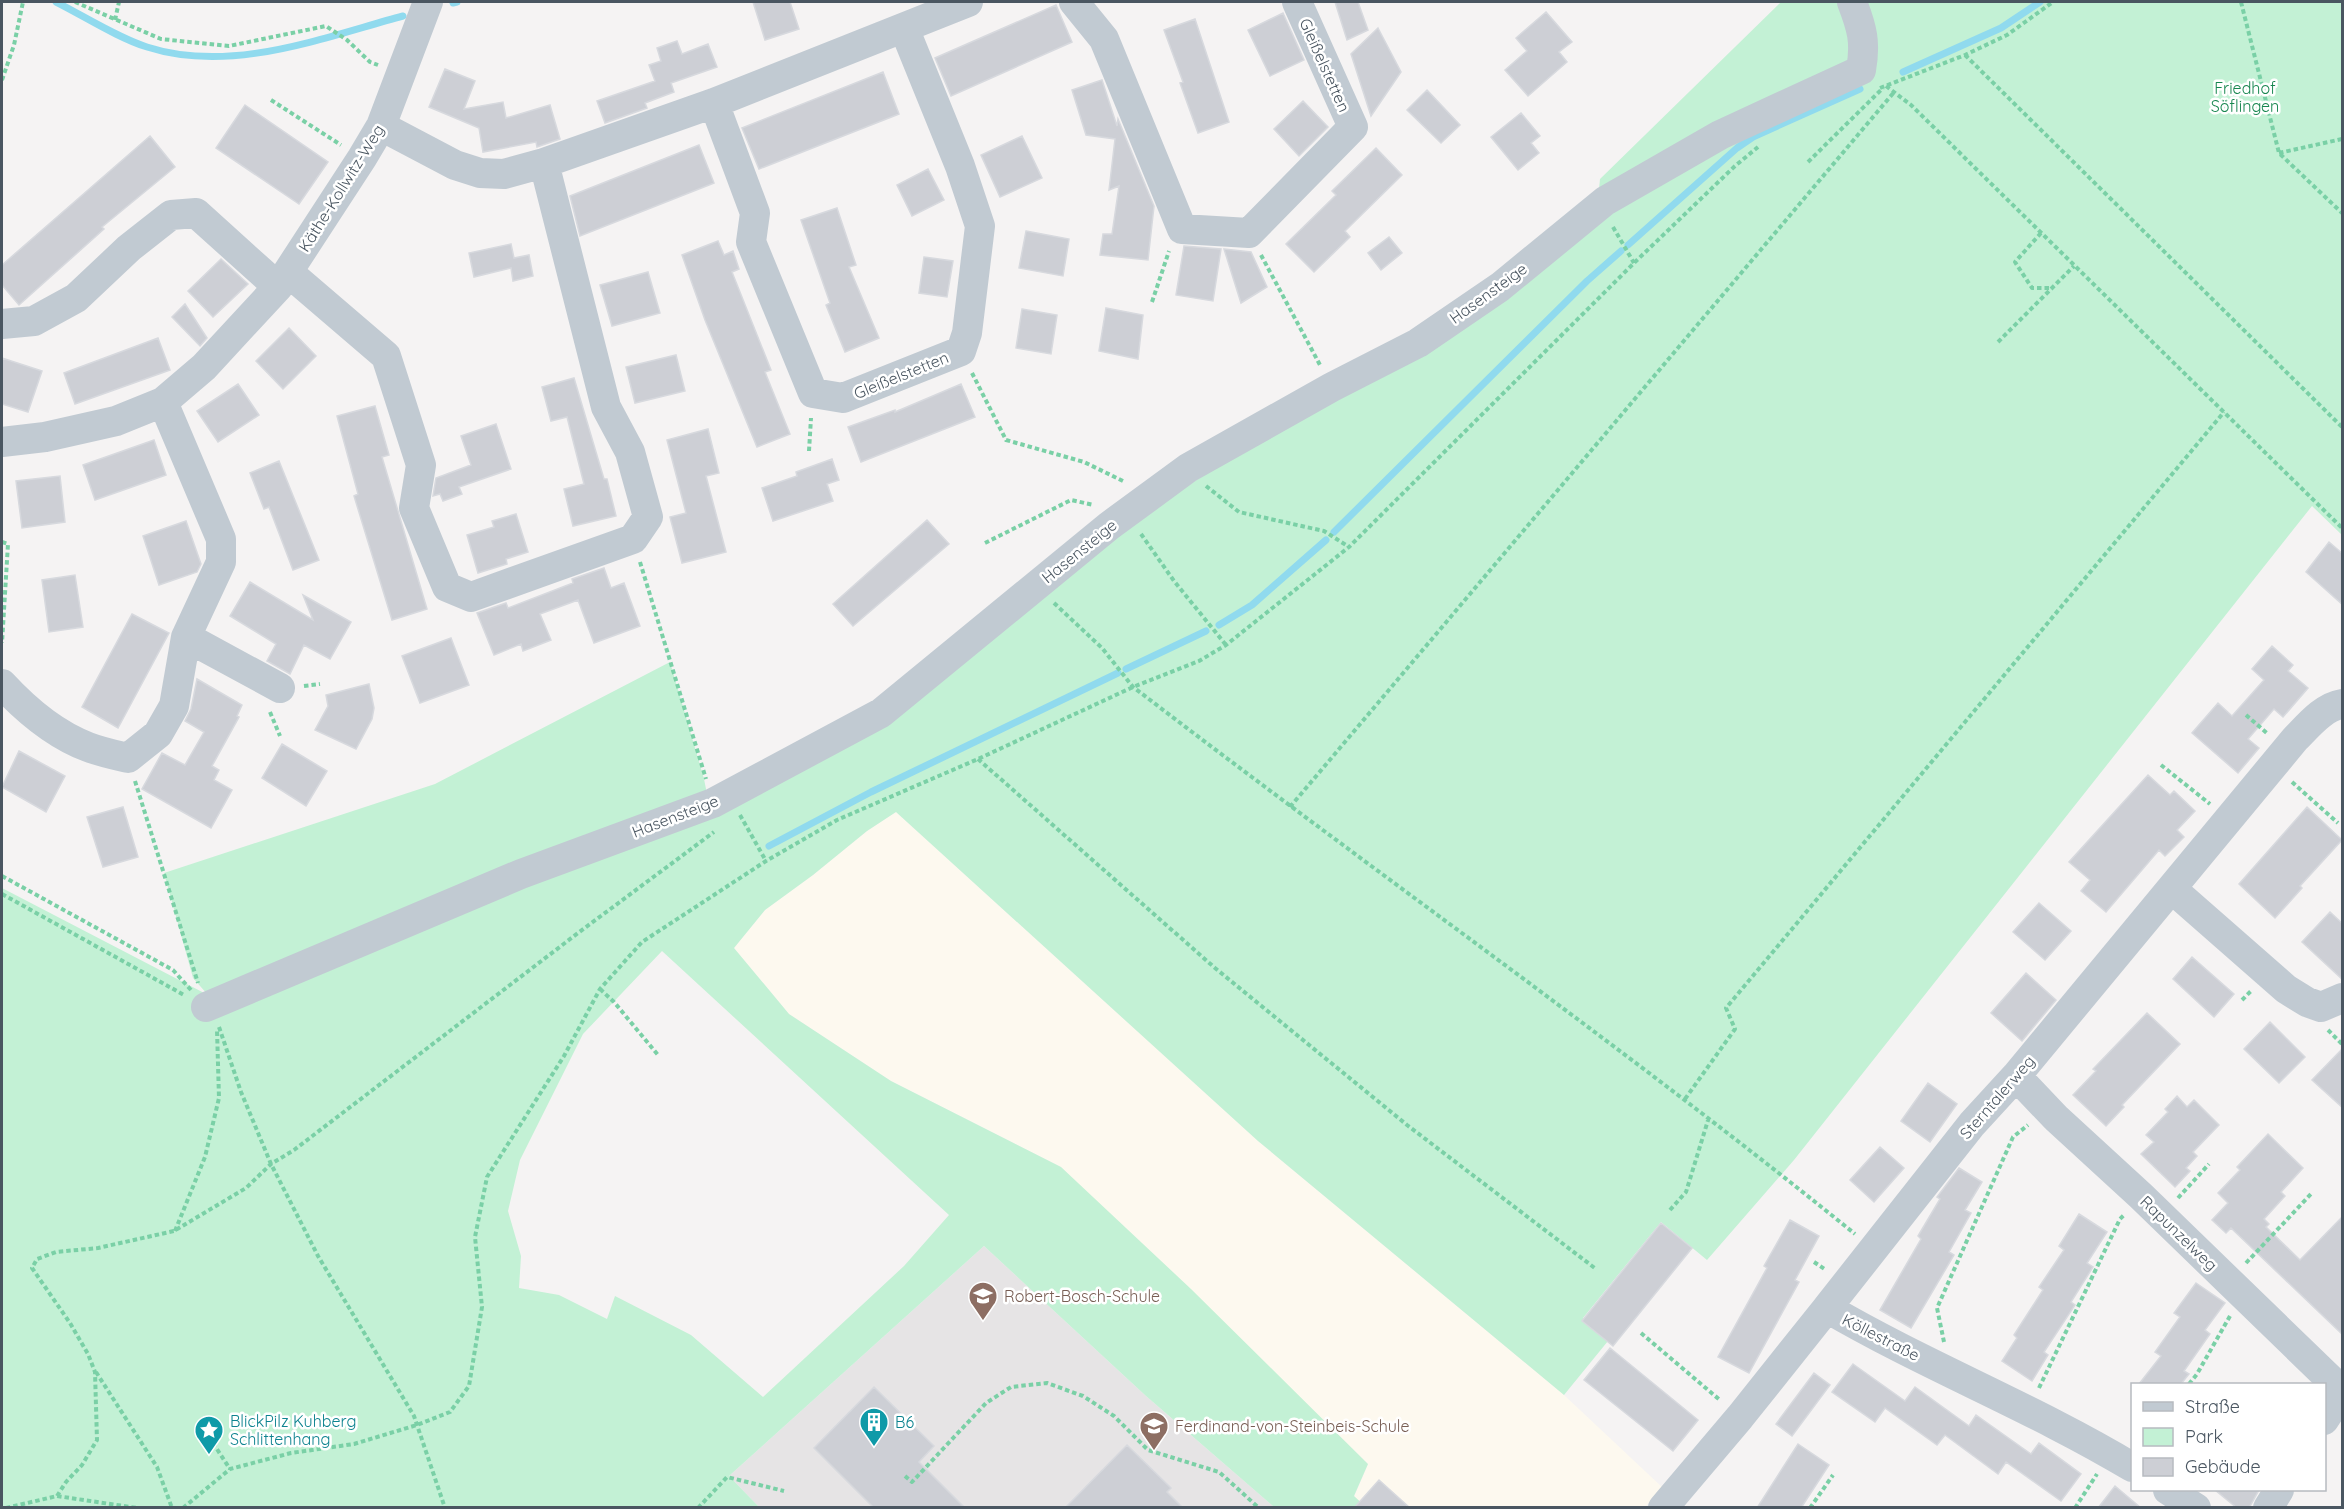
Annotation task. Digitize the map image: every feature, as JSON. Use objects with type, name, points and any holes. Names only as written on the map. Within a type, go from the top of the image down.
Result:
[{"type":"street","name":"Käthe-Kollwitz-Weg","points":[[2,442],[45,437],[116,421],[163,402],[204,367],[283,279],[362,158],[381,126],[428,2]]},
{"type":"street","points":[[381,126],[455,165],[480,173],[504,174],[544,163],[714,103],[968,2]]},
{"type":"street","points":[[1074,2],[1104,39],[1182,229],[1249,233]]},
{"type":"street","name":"Gleißelstetten","points":[[1249,233],[1353,127],[1297,2]]},
{"type":"street","name":"Hasensteige","points":[[206,1007],[521,874],[728,813],[881,714],[1126,513],[1188,468],[1332,387],[1418,343],[1500,287],[1600,205],[1720,135],[1861,70],[1865,50],[1861,27],[1852,2]]},
{"type":"street","name":"Gleißelstetten","points":[[813,393],[843,398],[961,351],[968,333],[980,226],[960,166],[904,28]]},
{"type":"street","points":[[714,103],[755,213],[751,242],[813,393]]},
{"type":"street","points":[[2,324],[34,321],[76,298],[129,248],[171,214],[196,213],[386,356],[421,465],[414,508],[447,587],[471,597],[633,538],[648,517],[630,452],[606,407],[544,163]]},
{"type":"street","points":[[2,684],[22,706],[46,724],[86,746],[128,758],[159,734],[174,706],[186,637],[221,562],[221,539],[163,402]]},
{"type":"street","points":[[186,637],[280,688]]},
{"type":"street","name":"Sterntalerweg","points":[[1827,1308],[1972,1124],[2016,1076],[2274,766],[2316,718],[2334,705],[2343,704]]},
{"type":"street","points":[[2172,889],[2286,989],[2307,1002],[2321,1007],[2343,998]]},
{"type":"street","name":"Rapunzelweg","points":[[2016,1076],[2056,1118],[2240,1282],[2343,1390]]},
{"type":"street","name":"Köllestraße","points":[[1663,1508],[1740,1417],[1827,1308],[1865,1331],[2025,1408],[2122,1460]]},
{"type":"street","points":[[2326,1418],[2343,1390]]},
{"type":"street","points":[[2170,1491],[2196,1508]]},
{"type":"street","points":[[2268,1508],[2278,1491]]},
{"type":"path","points":[[2,80],[14,45],[23,2]]},
{"type":"path","points":[[75,2],[161,39],[229,46],[326,26],[347,40],[370,62],[401,74]]},
{"type":"path","points":[[115,20],[119,2]]},
{"type":"path","points":[[1865,94],[1965,55],[2007,35],[2053,2]]},
{"type":"path","points":[[2241,2],[2279,153],[2343,213]]},
{"type":"path","points":[[1965,55],[2343,427]]},
{"type":"path","points":[[1808,162],[1886,86]]},
{"type":"path","points":[[1290,807],[1895,91],[2343,528]]},
{"type":"path","points":[[271,100],[362,158]]},
{"type":"path","points":[[2279,153],[2343,139]]},
{"type":"path","points":[[183,1508],[230,1469],[291,1453],[354,1444],[417,1425],[450,1412],[470,1386],[483,1307],[475,1237],[487,1177],[564,1056],[600,989],[642,942],[766,861],[837,820],[978,759],[1133,687],[1199,661],[1226,645],[1349,547],[1634,263],[1735,166],[1766,140]]},
{"type":"path","points":[[1600,205],[1634,263]]},
{"type":"path","points":[[1152,302],[1179,221]]},
{"type":"path","points":[[1249,233],[1332,387]]},
{"type":"path","points":[[2041,233],[2015,262],[2032,288],[2052,288]]},
{"type":"path","points":[[1998,342],[2074,266]]},
{"type":"path","points":[[961,351],[1006,440],[1084,462],[1151,494]]},
{"type":"path","points":[[808,451],[813,393]]},
{"type":"path","points":[[1685,1099],[1735,1029],[1726,1008],[2224,412]]},
{"type":"path","points":[[1188,468],[1198,480],[1239,512],[1324,531],[1349,547]]},
{"type":"path","points":[[986,543],[1071,500],[1126,513],[1174,581],[1226,645]]},
{"type":"path","points":[[633,538],[728,813],[766,861]]},
{"type":"path","points":[[2,543],[8,544],[2,643]]},
{"type":"path","points":[[1037,585],[1102,648],[1133,687],[1290,807],[1709,1117],[1874,1249]]},
{"type":"path","points":[[128,758],[206,1007]]},
{"type":"path","points":[[978,759],[1215,968],[1407,1125],[1596,1269]]},
{"type":"path","points":[[2161,765],[2229,820]]},
{"type":"path","points":[[2274,766],[2338,823]]},
{"type":"path","points":[[172,1508],[157,1467],[95,1372],[88,1354],[70,1323],[32,1268],[37,1259],[56,1252],[98,1248],[174,1231],[246,1188],[271,1164],[294,1150],[706,836],[728,813]]},
{"type":"path","points":[[2,876],[173,970],[206,1007]]},
{"type":"path","points":[[2,894],[206,1007]]},
{"type":"path","points":[[600,989],[614,1002],[658,1055]]},
{"type":"path","points":[[174,1231],[205,1156],[219,1098],[217,1022],[241,1092],[271,1164],[318,1256],[417,1425],[445,1508]]},
{"type":"path","points":[[1670,1210],[1686,1192],[1709,1117]]},
{"type":"path","points":[[1950,1372],[1937,1308],[2013,1137],[2030,1123]]},
{"type":"path","points":[[2171,1206],[2210,1164]]},
{"type":"path","points":[[2190,1383],[2198,1374],[2240,1282],[2311,1194]]},
{"type":"path","points":[[2040,1387],[2120,1220],[2141,1196]]},
{"type":"path","points":[[1641,1333],[1740,1417]]},
{"type":"path","points":[[57,1496],[82,1465],[98,1440],[95,1372]]},
{"type":"path","points":[[905,1476],[912,1482],[986,1403],[1011,1387],[1047,1383],[1083,1396],[1114,1416],[1148,1450],[1219,1472],[1259,1508]]},
{"type":"path","points":[[213,1443],[230,1469]]},
{"type":"path","points":[[2075,1508],[2122,1460]]},
{"type":"path","points":[[1810,1508],[1833,1475]]},
{"type":"path","points":[[698,1508],[727,1477],[784,1491]]},
{"type":"path","points":[[6,1508],[15,1504],[57,1496],[137,1508]]},
{"type":"shaded area","points":[[896,812],[1258,1141],[1564,1395],[1663,1488],[1645,1507],[1366,1507],[1354,1497],[1368,1464],[1061,1167],[891,1081],[789,1014],[734,948],[765,910],[867,831]]},
{"type":"shaded area","name":"Robert-Bosch-Schule","points":[[984,1246],[1146,1396],[1274,1507],[759,1507],[729,1476]]},
{"type":"green space","name":"Friedhof Söflingen","points":[[1781,2],[2342,2],[2342,535],[2312,506],[1794,1160],[1707,1260],[1661,1222],[1583,1318],[1608,1341],[1564,1395],[1258,1141],[896,812],[867,831],[765,910],[734,948],[789,1014],[891,1081],[1061,1167],[1191,1289],[1368,1464],[1354,1496],[1366,1507],[1274,1507],[1146,1396],[984,1246],[729,1476],[759,1507],[2,1507],[2,888],[208,995],[193,978],[164,873],[435,784],[670,662],[704,779],[710,809],[757,791],[1115,533],[1596,220],[1600,179]],"holes":[[[662,951],[949,1215],[904,1266],[763,1397],[691,1335],[615,1296],[607,1319],[559,1295],[519,1288],[521,1256],[508,1211],[520,1160],[583,1034]]]},
{"type":"building","points":[[753,2],[790,2],[799,29],[765,40]]},
{"type":"building","points":[[1335,2],[1358,2],[1368,30],[1347,40]]},
{"type":"building","points":[[1056,5],[1072,42],[951,96],[935,58]]},
{"type":"building","points":[[1546,12],[1572,42],[1559,52],[1567,62],[1528,96],[1505,70],[1527,51],[1516,38]]},
{"type":"building","points":[[1283,13],[1304,60],[1270,76],[1248,30]]},
{"type":"building","points":[[1195,19],[1229,122],[1198,133],[1164,30]]},
{"type":"building","points":[[1378,28],[1401,72],[1371,116],[1351,54]]},
{"type":"building","points":[[677,41],[682,54],[708,44],[717,67],[671,83],[674,92],[645,103],[647,108],[605,123],[597,101],[655,81],[649,65],[661,61],[657,48]]},
{"type":"building","points":[[445,69],[475,81],[464,109],[503,102],[506,118],[550,105],[560,139],[537,147],[536,142],[483,152],[479,128],[429,107]]},
{"type":"building","points":[[883,72],[899,114],[759,169],[742,128]]},
{"type":"building","points":[[1102,80],[1117,126],[1118,119],[1154,206],[1148,260],[1100,255],[1103,234],[1112,234],[1119,186],[1109,190],[1115,139],[1086,135],[1072,90]]},
{"type":"building","points":[[1427,90],[1460,125],[1441,143],[1407,110]]},
{"type":"building","points":[[1303,101],[1328,127],[1299,156],[1274,129]]},
{"type":"building","points":[[245,105],[328,162],[299,204],[216,148]]},
{"type":"building","points":[[1521,113],[1540,136],[1531,143],[1539,153],[1518,170],[1491,137]]},
{"type":"building","points":[[150,136],[175,167],[102,227],[104,229],[19,305],[2,285],[2,265]]},
{"type":"building","points":[[1022,136],[1042,178],[1000,197],[981,155]]},
{"type":"building","points":[[699,145],[714,183],[580,236],[570,196]]},
{"type":"building","points":[[1376,148],[1402,175],[1345,231],[1350,237],[1314,272],[1286,244],[1336,195],[1332,191]]},
{"type":"building","points":[[928,169],[944,200],[912,216],[897,185]]},
{"type":"building","points":[[837,208],[856,265],[849,267],[879,338],[845,352],[826,305],[830,303],[801,220]]},
{"type":"building","points":[[1026,231],[1069,239],[1063,276],[1019,268]]},
{"type":"building","points":[[1389,237],[1402,253],[1381,270],[1368,253]]},
{"type":"building","points":[[718,241],[724,255],[733,251],[739,269],[732,272],[771,370],[765,372],[790,434],[757,447],[705,320],[682,255]]},
{"type":"building","points":[[511,244],[514,258],[529,255],[533,276],[513,281],[511,268],[474,277],[469,253]]},
{"type":"building","points":[[1184,246],[1221,249],[1213,301],[1176,295]]},
{"type":"building","points":[[1224,249],[1251,252],[1267,287],[1241,303]]},
{"type":"building","points":[[924,257],[953,261],[947,297],[919,293]]},
{"type":"building","points":[[221,259],[248,284],[213,317],[188,291]]},
{"type":"building","points":[[648,272],[660,313],[612,326],[600,285]]},
{"type":"building","points":[[185,304],[207,338],[200,346],[172,317]]},
{"type":"building","points":[[1106,308],[1143,315],[1138,359],[1099,351]]},
{"type":"building","points":[[1022,309],[1057,315],[1051,354],[1016,348]]},
{"type":"building","points":[[289,328],[316,356],[283,389],[256,361]]},
{"type":"building","points":[[158,338],[170,370],[75,404],[64,373]]},
{"type":"building","points":[[676,355],[685,391],[635,403],[626,367]]},
{"type":"building","points":[[2,358],[42,371],[28,412],[2,404]]},
{"type":"building","points":[[574,378],[604,479],[607,479],[616,516],[573,526],[564,489],[584,484],[567,417],[551,421],[542,387]]},
{"type":"building","points":[[238,384],[259,415],[218,442],[197,411]]},
{"type":"building","points":[[961,384],[975,417],[861,462],[848,427],[895,410],[895,412]]},
{"type":"building","points":[[375,406],[389,455],[382,457],[427,609],[392,620],[354,496],[358,494],[337,416]]},
{"type":"building","points":[[496,424],[511,469],[459,487],[462,494],[443,501],[440,494],[433,496],[436,478],[471,465],[461,436]]},
{"type":"building","points":[[708,429],[719,473],[706,476],[726,552],[682,563],[670,517],[686,513],[667,440]]},
{"type":"building","points":[[154,440],[166,475],[95,500],[83,465]]},
{"type":"building","points":[[832,459],[839,480],[827,484],[833,501],[773,521],[762,488],[797,476],[796,472]]},
{"type":"building","points":[[279,461],[319,560],[293,570],[269,507],[264,509],[250,473]]},
{"type":"building","points":[[60,476],[65,522],[22,528],[16,481]]},
{"type":"building","points":[[516,514],[528,552],[506,559],[507,564],[478,573],[467,535],[494,527],[492,521]]},
{"type":"building","points":[[927,520],[949,544],[853,626],[833,604]]},
{"type":"building","points":[[186,521],[201,564],[197,572],[159,585],[143,536]]},
{"type":"building","points":[[2329,542],[2343,554],[2343,605],[2306,572]]},
{"type":"building","points":[[604,568],[611,588],[624,583],[640,626],[594,643],[578,600],[540,614],[551,640],[523,651],[521,644],[494,655],[477,613],[506,603],[508,608],[573,583],[572,579]]},
{"type":"building","points":[[75,575],[83,627],[49,632],[42,580]]},
{"type":"building","points":[[250,582],[313,620],[303,595],[351,622],[330,659],[304,645],[290,674],[267,661],[276,644],[230,616]]},
{"type":"building","points":[[132,614],[169,633],[118,728],[82,707]]},
{"type":"building","points":[[451,638],[469,685],[420,703],[402,656]]},
{"type":"building","points":[[2272,646],[2293,665],[2288,671],[2308,688],[2283,717],[2274,709],[2248,739],[2259,748],[2238,773],[2192,733],[2218,703],[2232,716],[2264,680],[2252,669]]},
{"type":"building","points":[[197,679],[242,705],[237,716],[239,717],[212,766],[219,770],[214,780],[232,790],[211,828],[142,789],[162,753],[185,765],[204,732],[185,721],[191,709]]},
{"type":"building","points":[[369,684],[374,708],[372,719],[356,749],[315,730],[328,706],[326,695]]},
{"type":"building","points":[[282,744],[327,771],[306,806],[262,778]]},
{"type":"building","points":[[19,751],[65,776],[46,812],[2,787]]},
{"type":"building","points":[[2148,775],[2170,795],[2174,791],[2195,811],[2177,830],[2184,837],[2165,856],[2159,850],[2106,912],[2081,891],[2090,880],[2069,862]]},
{"type":"building","points":[[123,807],[138,857],[103,867],[87,817]]},
{"type":"building","points":[[2307,807],[2342,840],[2300,886],[2302,888],[2275,918],[2239,884]]},
{"type":"building","points":[[2039,903],[2071,931],[2045,960],[2013,932]]},
{"type":"building","points":[[2330,912],[2343,924],[2343,980],[2302,942]]},
{"type":"building","points":[[2192,957],[2234,994],[2214,1017],[2173,979]]},
{"type":"building","points":[[2026,973],[2056,1000],[2022,1041],[1991,1013]]},
{"type":"building","points":[[2147,1013],[2180,1044],[2122,1105],[2124,1107],[2106,1126],[2073,1095],[2096,1071],[2093,1069]]},
{"type":"building","points":[[2270,1022],[2305,1057],[2279,1083],[2244,1049]]},
{"type":"building","points":[[2343,1048],[2343,1108],[2312,1080]]},
{"type":"building","points":[[1928,1083],[1957,1104],[1930,1142],[1901,1121]]},
{"type":"building","points":[[2177,1096],[2187,1107],[2194,1100],[2219,1125],[2193,1152],[2197,1156],[2186,1168],[2190,1171],[2175,1187],[2141,1154],[2154,1142],[2146,1135],[2168,1112],[2165,1109]]},
{"type":"building","points":[[2268,1134],[2303,1168],[2281,1192],[2285,1196],[2264,1219],[2269,1224],[2266,1227],[2300,1260],[2343,1216],[2343,1335],[2231,1228],[2226,1233],[2212,1220],[2228,1203],[2218,1193],[2240,1170],[2237,1167]]},
{"type":"building","points":[[1880,1147],[1904,1168],[1874,1202],[1850,1180]]},
{"type":"building","points":[[1959,1168],[1982,1182],[1965,1210],[1971,1213],[1949,1252],[1954,1255],[1911,1328],[1880,1310],[1921,1239],[1918,1236],[1940,1199],[1937,1197]]},
{"type":"building","points":[[2079,1214],[2107,1232],[2087,1263],[2093,1267],[2071,1302],[2075,1305],[2044,1352],[2048,1355],[2032,1381],[2002,1361],[2017,1338],[2014,1335],[2043,1290],[2039,1287],[2064,1250],[2059,1246]]},
{"type":"building","points":[[1790,1220],[1819,1236],[1795,1280],[1799,1282],[1749,1373],[1718,1357],[1767,1268],[1764,1266]]},
{"type":"building","points":[[1661,1223],[1692,1248],[1613,1346],[1582,1321]]},
{"type":"building","points":[[2196,1283],[2225,1303],[2205,1330],[2210,1334],[2184,1371],[2189,1374],[2182,1383],[2140,1383],[2161,1356],[2155,1352],[2180,1317],[2174,1313]]},
{"type":"building","points":[[1610,1348],[1698,1420],[1673,1451],[1584,1380]]},
{"type":"building","points":[[1853,1364],[1905,1401],[1915,1387],[1969,1426],[1976,1415],[2031,1454],[2039,1443],[2081,1474],[2061,1501],[2006,1462],[1998,1474],[1945,1435],[1937,1445],[1885,1408],[1875,1422],[1832,1392]]},
{"type":"building","points":[[1814,1373],[1830,1385],[1792,1436],[1776,1424]]},
{"type":"building","name":"B6","points":[[874,1387],[934,1446],[919,1462],[965,1508],[874,1508],[814,1448]]},
{"type":"building","points":[[1798,1444],[1829,1465],[1801,1508],[1757,1508]]},
{"type":"building","points":[[1127,1445],[1171,1488],[1167,1492],[1183,1508],[1065,1508]]},
{"type":"building","points":[[1379,1480],[1410,1508],[1354,1508]]},
{"type":"building","points":[[2115,1486],[2141,1508],[2098,1508]]},
{"type":"building","points":[[2216,1491],[2258,1491],[2249,1508],[2237,1508]]},
{"type":"waterway","points":[[56,2],[147,47],[179,54],[211,57],[276,50],[403,16]]},
{"type":"waterway","points":[[453,3],[457,2]]},
{"type":"waterway","points":[[1903,72],[2001,28],[2040,2]]},
{"type":"waterway","points":[[1628,245],[1737,148],[1753,137],[1860,89]]},
{"type":"waterway","points":[[1334,532],[1587,281],[1621,251]]},
{"type":"waterway","points":[[1219,625],[1252,605],[1326,540]]},
{"type":"waterway","points":[[1126,669],[1206,631]]},
{"type":"waterway","points":[[769,846],[871,792],[1118,673]]},
{"type":"place","name":"Robert-Bosch-Schule","points":[[983,1322]]},
{"type":"place","name":"B6","points":[[874,1448]]},
{"type":"place","name":"Ferdinand-von-Steinbeis-Schule","points":[[1154,1452]]},
{"type":"place","name":"BlickPilz Kuhberg Schlittenhang","points":[[209,1456]]}]
